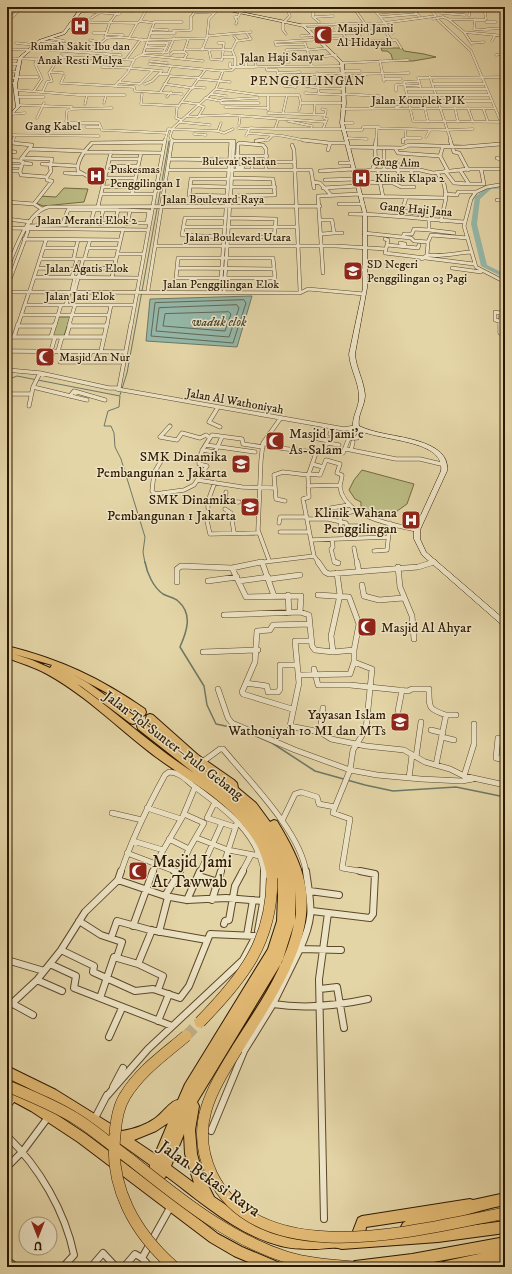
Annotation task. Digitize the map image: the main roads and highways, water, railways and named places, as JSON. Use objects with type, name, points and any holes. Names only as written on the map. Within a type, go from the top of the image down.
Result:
[{"type":"highway","name":"Jalan Tol Sunter–Pulo Gebang","points":[[7,649],[43,658],[66,666],[117,695],[142,712]]},
{"type":"highway","name":"Jalan Tol Sunter–Pulo Gebang","points":[[7,655],[30,661],[46,668],[69,682],[147,745],[233,807],[249,824],[259,840],[268,860],[272,878],[271,914],[260,944],[235,984],[200,1022]]},
{"type":"highway","points":[[30,661],[47,665],[68,674],[137,723],[233,798],[250,814],[264,831],[273,851],[282,883],[283,910],[277,938],[267,961],[189,1088],[171,1113],[158,1124],[144,1132],[119,1137],[108,1156]]},
{"type":"highway","name":"Jalan Tol Sunter–Pulo Gebang","points":[[150,718],[201,763],[231,783],[257,804],[279,831],[295,864],[302,900],[299,932],[289,959],[219,1079],[208,1103],[202,1122],[201,1141],[205,1157],[217,1185],[227,1198],[249,1215],[270,1225],[297,1234],[324,1238],[343,1238],[392,1233],[505,1214]]},
{"type":"highway","points":[[150,1188],[200,1084],[278,958],[286,939],[291,912],[291,886],[288,868],[277,840],[258,812],[236,792],[231,783]]},
{"type":"highway","points":[[174,1267],[145,1239],[126,1208],[117,1179],[113,1142],[120,1109],[129,1090],[186,1036]]},
{"type":"highway","name":"Jalan Bekasi Raya","points":[[7,1072],[35,1084],[94,1120],[210,1201],[253,1229],[275,1238],[296,1243],[319,1243],[359,1238],[412,1226],[480,1204],[505,1198]]},
{"type":"highway","points":[[200,1084],[190,1115],[189,1144],[196,1174],[210,1201]]},
{"type":"highway","points":[[160,1165],[189,1088]]},
{"type":"highway","points":[[10,1091],[49,1115],[108,1156],[227,1246],[276,1267]]},
{"type":"highway","points":[[10,1091],[54,1106],[78,1120],[188,1204],[252,1244],[284,1258],[317,1265],[355,1267],[405,1261],[505,1243]]},
{"type":"highway","points":[[319,1243],[383,1241],[505,1227]]},
{"type":"highway","points":[[446,1267],[505,1256]]},
{"type":"highway","points":[[484,1267],[505,1262]]},
{"type":"main road","points":[[7,119],[18,105],[15,84],[20,58],[40,41],[63,34],[74,22],[83,7]]},
{"type":"main road","points":[[213,7],[248,16],[302,25],[336,55],[342,64],[344,73],[343,128],[365,214],[364,247],[366,270],[364,294],[352,354],[352,361],[362,396],[355,419],[359,428],[431,449],[442,458],[445,466],[444,474],[417,530],[419,545],[434,562],[505,624]]},
{"type":"water","name":"waduk elok","points":[[252,296],[237,347],[146,341],[150,299]]},
{"type":"waterway","points":[[158,204],[169,141]]},
{"type":"waterway","points":[[505,186],[489,188],[477,198],[474,224],[484,266],[505,276]]},
{"type":"waterway","points":[[120,395],[127,373],[157,209]]},
{"type":"waterway","points":[[7,380],[17,376],[120,396],[119,407],[108,411],[104,426],[111,426],[114,433],[115,447],[121,459],[145,537],[143,552],[145,563]]},
{"type":"waterway","points":[[145,562],[147,571],[156,588],[163,594],[176,600],[186,611],[187,623],[185,635],[180,647],[204,686],[207,705],[216,724],[240,729],[272,743],[315,771],[365,785],[393,791],[456,787],[505,797]]},
{"type":"tunnel","points":[[186,1036],[200,1022]]},
{"type":"place","name":"Rumah Sakit Ibu dan Anak Resti Mulya","points":[[80,26]]},
{"type":"place","name":"Masjid Jami Al Hidayah","points":[[323,35]]},
{"type":"place","name":"Puskesmas Penggilingan I","points":[[96,176]]},
{"type":"place","name":"Klinik Klapa 2","points":[[361,178]]},
{"type":"place","name":"SD Negeri Penggilingan 03 Pagi","points":[[353,271]]},
{"type":"place","name":"Masjid An Nur","points":[[45,357]]},
{"type":"place","name":"Masjid Jami'e As-Salam","points":[[275,441]]},
{"type":"place","name":"SMK Dinamika Pembangunan 2 Jakarta","points":[[241,464]]},
{"type":"place","name":"SMK Dinamika Pembangunan 1 Jakarta","points":[[250,507]]},
{"type":"place","name":"Klinik Wahana Penggilingan","points":[[411,520]]},
{"type":"place","name":"Masjid Al Ahyar","points":[[367,627]]},
{"type":"place","name":"Yayasan Islam Wathoniyah 10 MI dan MTs","points":[[400,722]]},
{"type":"place","name":"Masjid Jami At Tawwab","points":[[138,871]]},
{"type":"district","name":"PENGGILINGAN","points":[[308,80]]}]
